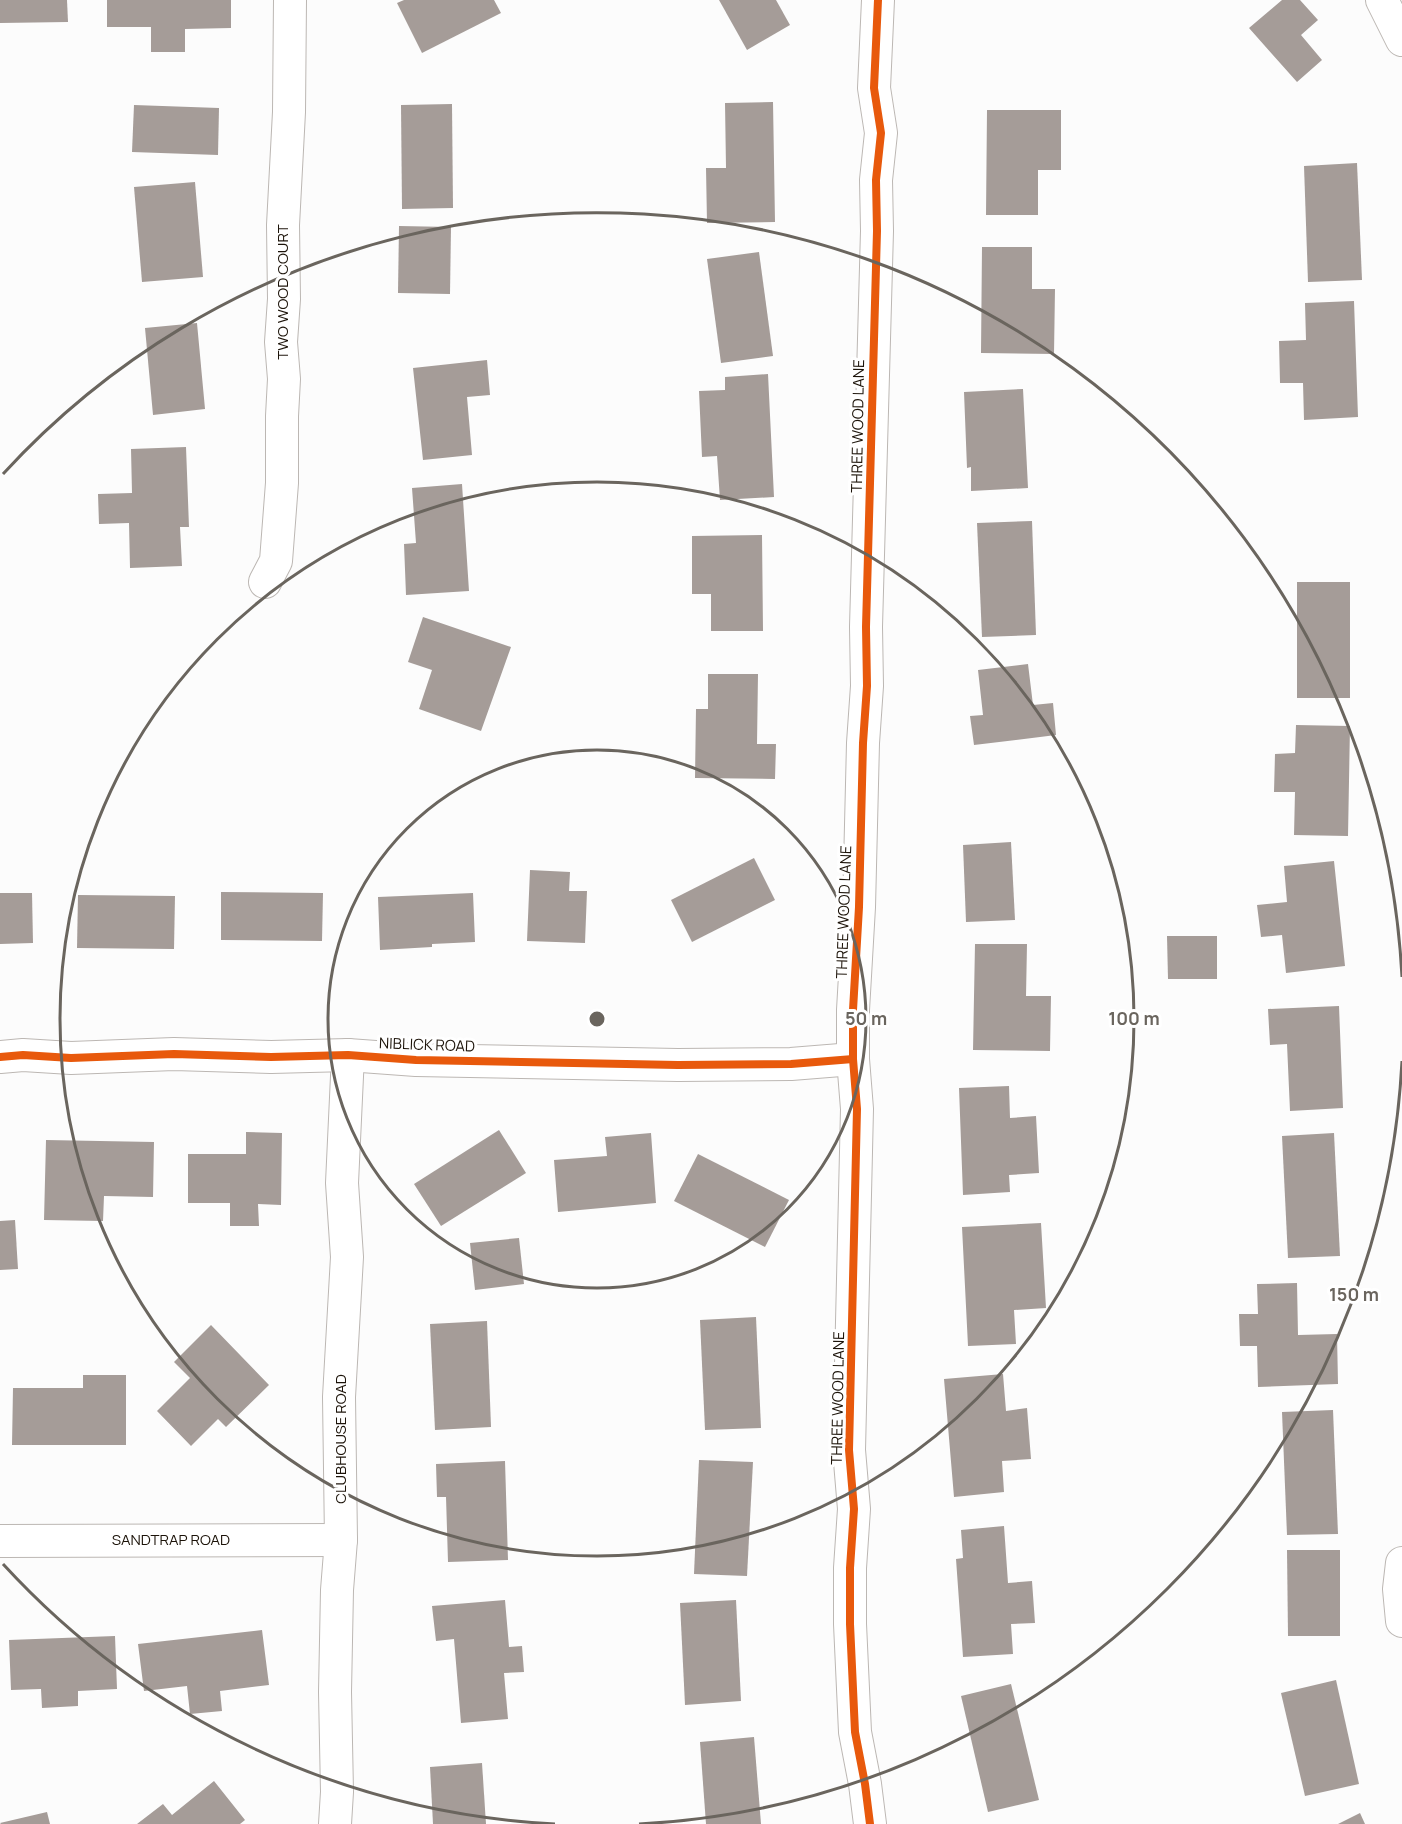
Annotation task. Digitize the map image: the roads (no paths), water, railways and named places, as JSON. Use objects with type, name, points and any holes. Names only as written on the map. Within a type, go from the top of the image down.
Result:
[{"type":"street","name":"TWO WOOD COURT","points":[[265,582],[276,561],[282,483],[284,379],[281,342],[284,299],[283,225],[290,0]]},
{"type":"street","name":"THREE WOOD LANE","points":[[870,1824],[855,1732],[850,1624],[850,1568],[854,1509],[849,1450],[857,1108],[853,1059],[853,1010],[867,686],[866,627],[876,180],[881,133],[874,88],[878,0]]},
{"type":"street","points":[[1382,0],[1402,40]]},
{"type":"street","name":"NIBLICK ROAD","points":[[0,1057],[23,1055],[71,1058],[174,1054],[271,1058],[348,1055],[416,1060],[678,1065],[790,1064],[853,1059]]},
{"type":"street","name":"CLUBHOUSE ROAD","points":[[335,1824],[337,1590],[341,1540],[339,1397],[346,1257],[342,1183],[348,1055]]},
{"type":"street","name":"SANDTRAP ROAD","points":[[0,1541],[341,1540]]},
{"type":"street","points":[[1402,1563],[1399,1589],[1402,1621]]}]
